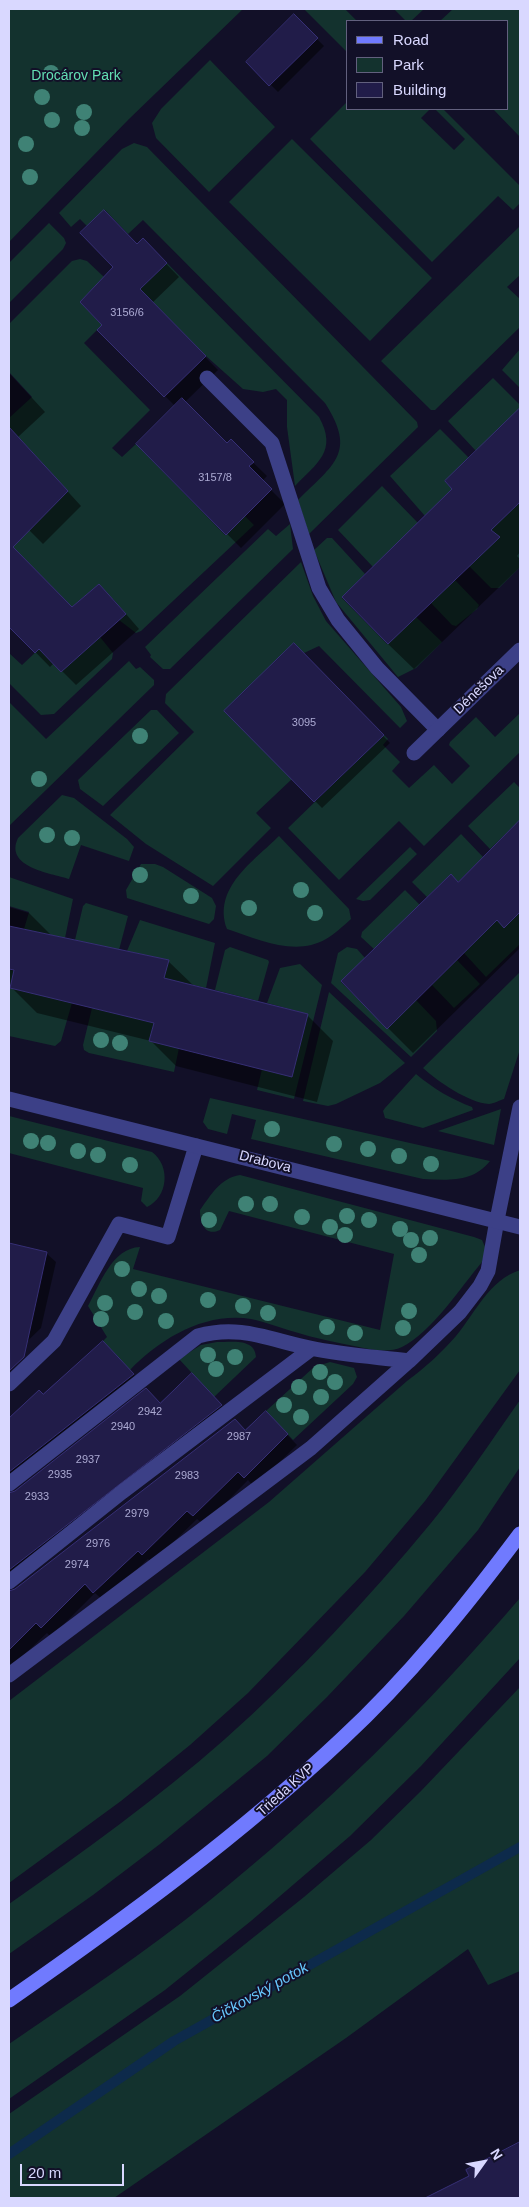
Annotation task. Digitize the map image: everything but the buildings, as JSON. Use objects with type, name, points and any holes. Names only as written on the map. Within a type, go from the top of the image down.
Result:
[{"type":"street","points":[[207,378],[272,443],[319,588],[338,620],[377,668],[438,730]]},
{"type":"street","name":"Dénešova","points":[[414,753],[520,650]]},
{"type":"street","name":"Drabova","points":[[9,1100],[520,1227]]},
{"type":"street","points":[[9,1675],[311,1448],[409,1361],[460,1312],[480,1286],[488,1271],[520,1107]]},
{"type":"street","points":[[9,1384],[54,1341],[119,1224],[168,1237],[196,1146]]},
{"type":"street","points":[[9,1484],[184,1345],[198,1336],[229,1330],[256,1334],[311,1349],[409,1361]]},
{"type":"street","points":[[9,1582],[122,1492],[311,1349]]},
{"type":"street","name":"Trieda KVP","points":[[9,2000],[125,1920],[203,1859],[264,1810],[344,1738],[414,1664],[479,1588],[520,1534]]},
{"type":"green space","name":"Drocárov Park","points":[[9,9],[243,9],[129,119],[9,242]]},
{"type":"green space","points":[[304,9],[345,9],[356,20],[346,20],[346,51]]},
{"type":"green space","points":[[394,9],[424,9],[412,20],[405,20]]},
{"type":"green space","points":[[453,9],[520,9],[520,137],[494,110],[509,110],[509,20],[441,20]]},
{"type":"green space","points":[[210,60],[275,127],[209,192],[156,138],[152,123],[161,109]]},
{"type":"green space","points":[[346,103],[346,110],[429,110],[421,118],[454,150],[465,139],[436,110],[444,110],[520,186],[520,203],[513,210],[498,196],[432,262],[310,139]]},
{"type":"green space","points":[[292,139],[432,278],[370,341],[229,202]]},
{"type":"green space","points":[[134,143],[147,147],[417,422],[418,427],[309,534],[298,500],[331,467],[337,457],[340,446],[335,420],[325,403],[143,220],[128,234],[105,210],[87,226],[80,219],[71,227],[59,213],[122,149]]},
{"type":"green space","points":[[49,223],[64,238],[66,243],[63,249],[9,303],[9,263]]},
{"type":"green space","points":[[520,226],[520,275],[507,287],[520,299],[520,327],[435,410],[431,410],[381,361]]},
{"type":"green space","points":[[80,259],[87,261],[104,277],[80,302],[102,325],[84,343],[150,410],[112,448],[122,457],[136,444],[225,535],[245,516],[254,525],[141,631],[136,633],[119,620],[126,614],[99,584],[72,607],[9,543],[9,536],[16,543],[68,491],[9,427],[9,418],[32,397],[9,372],[9,324],[72,261]]},
{"type":"green space","points":[[167,263],[319,417],[324,429],[326,448],[317,463],[295,486],[287,427],[287,400],[276,389],[263,392],[243,389],[206,356],[140,289]]},
{"type":"green space","points":[[520,349],[520,388],[502,370]]},
{"type":"green space","points":[[493,378],[520,405],[520,408],[476,451],[448,421]]},
{"type":"green space","points":[[440,429],[469,458],[445,481],[452,489],[425,516],[390,476]]},
{"type":"green space","points":[[382,486],[418,523],[373,567],[338,530]]},
{"type":"green space","points":[[520,502],[520,567],[499,588],[491,588],[469,566],[491,530]]},
{"type":"green space","points":[[290,524],[293,549],[170,669],[163,669],[150,657],[151,655],[145,647],[268,529],[276,536]]},
{"type":"green space","points":[[327,538],[332,538],[365,574],[342,598],[387,644],[416,617],[442,642],[416,668],[398,677],[336,602],[314,550]]},
{"type":"green space","points":[[301,562],[313,596],[326,621],[401,707],[407,721],[400,728],[319,646],[304,653],[294,643],[225,710],[292,779],[256,813],[271,828],[213,886],[146,844],[110,815],[194,732],[165,703],[166,694]]},
{"type":"green space","points":[[455,580],[479,605],[477,609],[456,626],[452,625],[431,603]]},
{"type":"green space","points":[[100,637],[113,653],[112,659],[54,714],[41,715],[9,683],[9,653],[22,665],[39,649],[61,672]]},
{"type":"green space","points":[[129,661],[136,669],[140,667],[154,680],[154,685],[9,826],[9,702],[46,739]]},
{"type":"green space","points":[[151,710],[157,710],[179,733],[103,806],[80,789],[78,780]]},
{"type":"green space","points":[[520,713],[520,752],[424,846],[399,821],[339,880],[288,828],[384,735],[388,739],[383,745],[400,762],[392,771],[409,788],[434,765],[452,784],[470,766],[449,745],[450,742],[476,717],[495,737]]},
{"type":"green space","points":[[514,782],[520,788],[520,820],[490,849],[468,826]]},
{"type":"green space","points":[[62,795],[74,798],[127,839],[134,847],[129,861],[81,845],[69,879],[41,871],[23,862],[17,856],[15,848],[18,838]]},
{"type":"green space","points":[[461,834],[483,857],[458,882],[450,875],[427,897],[412,882]]},
{"type":"green space","points":[[279,836],[349,909],[351,919],[329,937],[314,944],[289,946],[276,944],[227,929],[224,914],[225,901],[230,888],[238,876]]},
{"type":"green space","points":[[410,847],[417,854],[370,900],[356,899]]},
{"type":"green space","points":[[141,864],[155,864],[163,867],[212,898],[216,906],[214,919],[209,924],[127,898],[126,890]]},
{"type":"green space","points":[[9,877],[73,899],[65,938],[24,929],[29,912],[9,906]]},
{"type":"green space","points":[[405,890],[420,905],[374,949],[361,937],[362,932]]},
{"type":"green space","points":[[86,903],[128,916],[119,950],[75,940],[83,906]]},
{"type":"green space","points":[[520,912],[520,944],[486,977],[464,953],[497,920],[504,927]]},
{"type":"green space","points":[[140,920],[215,943],[206,988],[164,978],[169,960],[127,951]]},
{"type":"green space","points":[[230,947],[268,960],[258,1001],[215,990],[225,950]]},
{"type":"green space","points":[[347,947],[357,949],[365,958],[341,982],[387,1028],[416,1000],[436,1021],[437,1031],[411,1057],[331,983],[338,953]]},
{"type":"green space","points":[[457,960],[480,984],[454,1008],[432,985]]},
{"type":"green space","points":[[300,964],[322,985],[294,1099],[257,1090],[262,1069],[292,1076],[308,1014],[267,1003],[280,968]]},
{"type":"green space","points":[[9,969],[72,1003],[61,1041],[55,1046],[9,1036]]},
{"type":"green space","points":[[520,972],[520,1049],[504,1099],[489,1104],[472,1100],[445,1085],[423,1068]]},
{"type":"green space","points":[[329,992],[405,1063],[380,1083],[328,1106],[303,1101]]},
{"type":"green space","points":[[92,1008],[154,1023],[149,1041],[179,1048],[174,1072],[89,1053],[84,1050],[83,1045]]},
{"type":"green space","points":[[416,1074],[443,1093],[472,1107],[473,1110],[423,1128],[385,1118],[383,1111],[385,1108]]},
{"type":"green space","points":[[210,1098],[490,1161],[483,1168],[468,1177],[450,1180],[423,1179],[251,1139],[256,1120],[232,1114],[227,1134],[208,1129],[203,1122]]},
{"type":"green space","points":[[501,1109],[494,1145],[438,1131]]},
{"type":"green space","points":[[9,1116],[152,1152],[162,1165],[164,1173],[163,1189],[154,1202],[147,1207],[141,1201],[143,1188],[9,1153]]},
{"type":"green space","points":[[240,1175],[474,1237],[482,1240],[486,1249],[482,1262],[435,1321],[413,1340],[396,1349],[384,1351],[366,1348],[309,1336],[257,1320],[234,1318],[217,1320],[185,1330],[142,1358],[130,1370],[103,1341],[107,1337],[88,1306],[102,1278],[114,1260],[130,1249],[140,1247],[133,1269],[380,1330],[394,1254],[229,1211],[220,1230],[211,1232],[204,1228],[200,1210],[221,1183]]},
{"type":"green space","points":[[520,1270],[520,1370],[425,1501],[365,1572],[248,1693],[190,1745],[121,1801],[9,1883],[9,1701],[269,1502],[433,1360],[456,1336],[491,1289],[509,1275]]},
{"type":"green space","points":[[217,1342],[242,1342],[252,1347],[256,1357],[214,1397],[179,1359],[201,1345]]},
{"type":"green space","points":[[330,1362],[354,1368],[357,1377],[353,1384],[293,1440],[266,1411],[314,1367]]},
{"type":"green space","points":[[520,1400],[520,1467],[478,1530],[404,1616],[327,1697],[267,1756],[160,1844],[93,1895],[9,1954],[9,1904],[92,1845],[173,1783],[225,1739],[280,1688],[383,1580],[431,1523],[466,1478]]},
{"type":"green space","points":[[520,1598],[520,1658],[421,1766],[350,1836],[251,1921],[165,1990],[9,2099],[9,2044],[160,1939],[209,1901],[292,1831],[372,1757],[448,1679]]},
{"type":"green space","points":[[520,1687],[520,1971],[488,1985],[468,1949],[346,2038],[114,2198],[9,2198],[9,2114],[180,1996],[304,1897],[371,1840],[421,1791]]},
{"type":"waterway","name":"Čičkovský potok","points":[[9,2154],[174,2041],[520,1847]]}]
